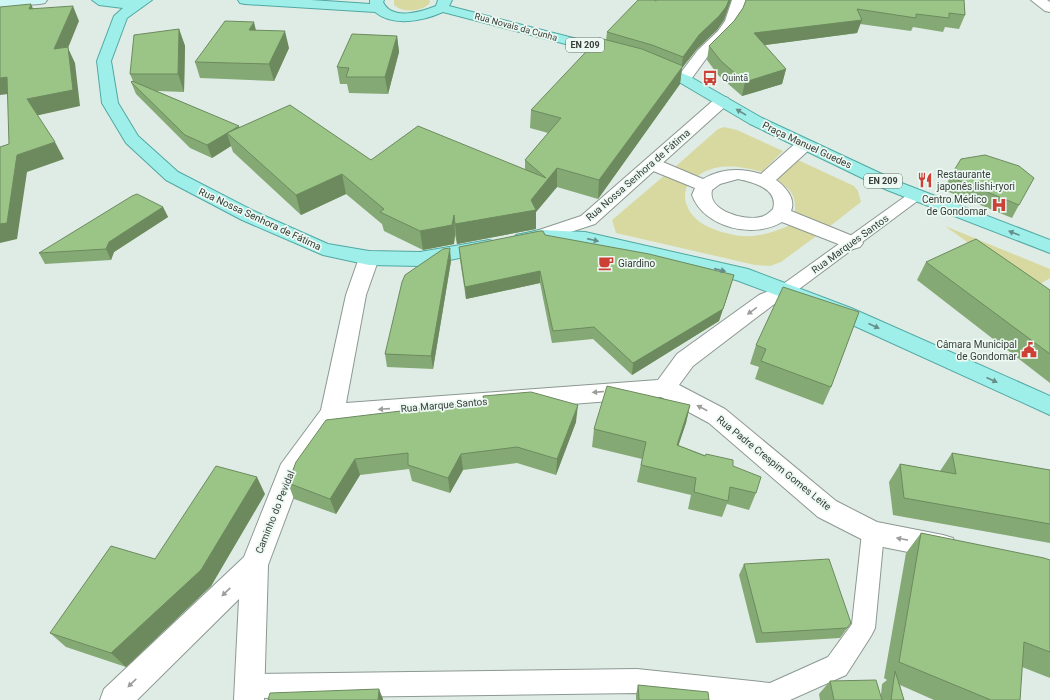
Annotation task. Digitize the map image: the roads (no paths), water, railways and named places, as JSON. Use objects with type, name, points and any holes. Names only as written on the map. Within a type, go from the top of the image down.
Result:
[{"type":"main road","points":[[0,3],[40,0]]},
{"type":"main road","points":[[98,0],[122,4],[145,0]]},
{"type":"main road","points":[[98,0],[112,7],[118,16],[118,20]]},
{"type":"main road","points":[[118,20],[127,11],[145,0]]},
{"type":"main road","points":[[245,0],[377,4],[389,15],[411,17],[423,16],[443,4]]},
{"type":"main road","name":"Rua Novais da Cunha","points":[[443,4],[634,59],[684,79],[722,101]]},
{"type":"main road","name":"Rua Nossa Senhora de Fátima","points":[[118,20],[104,61],[110,103],[132,139],[172,176],[249,216],[323,249],[369,258],[420,259],[540,236]]},
{"type":"main road","name":"Praça Manuel Guedes","points":[[722,101],[756,121],[804,145],[915,196],[1050,247]]},
{"type":"main road","points":[[540,236],[593,240],[741,274],[844,313],[1050,406]]},
{"type":"street","points":[[684,79],[732,21],[740,0]]},
{"type":"street","points":[[1038,0],[1050,8]]},
{"type":"street","name":"Rua Nossa Senhora de Fátima","points":[[540,236],[588,220],[722,101]]},
{"type":"street","points":[[764,181],[804,145]]},
{"type":"street","points":[[652,164],[705,186]]},
{"type":"street","points":[[725,175],[745,175],[764,181],[774,187],[781,195],[784,203],[780,214],[776,218],[766,222],[753,224],[726,220],[715,214],[702,198],[702,191],[705,186],[714,178],[725,175]]},
{"type":"street","points":[[780,214],[853,243]]},
{"type":"street","name":"Caminho do Pevidal","points":[[115,700],[254,565],[290,472],[332,413],[356,295],[369,258]]},
{"type":"street","points":[[664,388],[685,360],[766,300],[785,291]]},
{"type":"street","name":"Rua Marque Santos","points":[[332,413],[664,388]]},
{"type":"street","name":"Rua Padre Crespim Gomes Leite","points":[[664,388],[717,416],[827,509],[873,533],[966,551]]},
{"type":"street","points":[[249,693],[254,565]]},
{"type":"lane","name":"Rua Marques Santos","points":[[785,291],[853,243],[915,196]]},
{"type":"lane","points":[[249,693],[637,681],[770,696],[837,666],[862,628],[873,533]]},
{"type":"place","name":"Quintã","points":[[710,78]]},
{"type":"place","name":"Restaurante japonês lishi-ryori","points":[[925,180]]},
{"type":"place","name":"Centro Médico de Gondomar","points":[[999,205]]},
{"type":"place","name":"Giardino","points":[[606,263]]},
{"type":"place","name":"Câmara Municipal de Gondomar","points":[[1029,350]]}]
